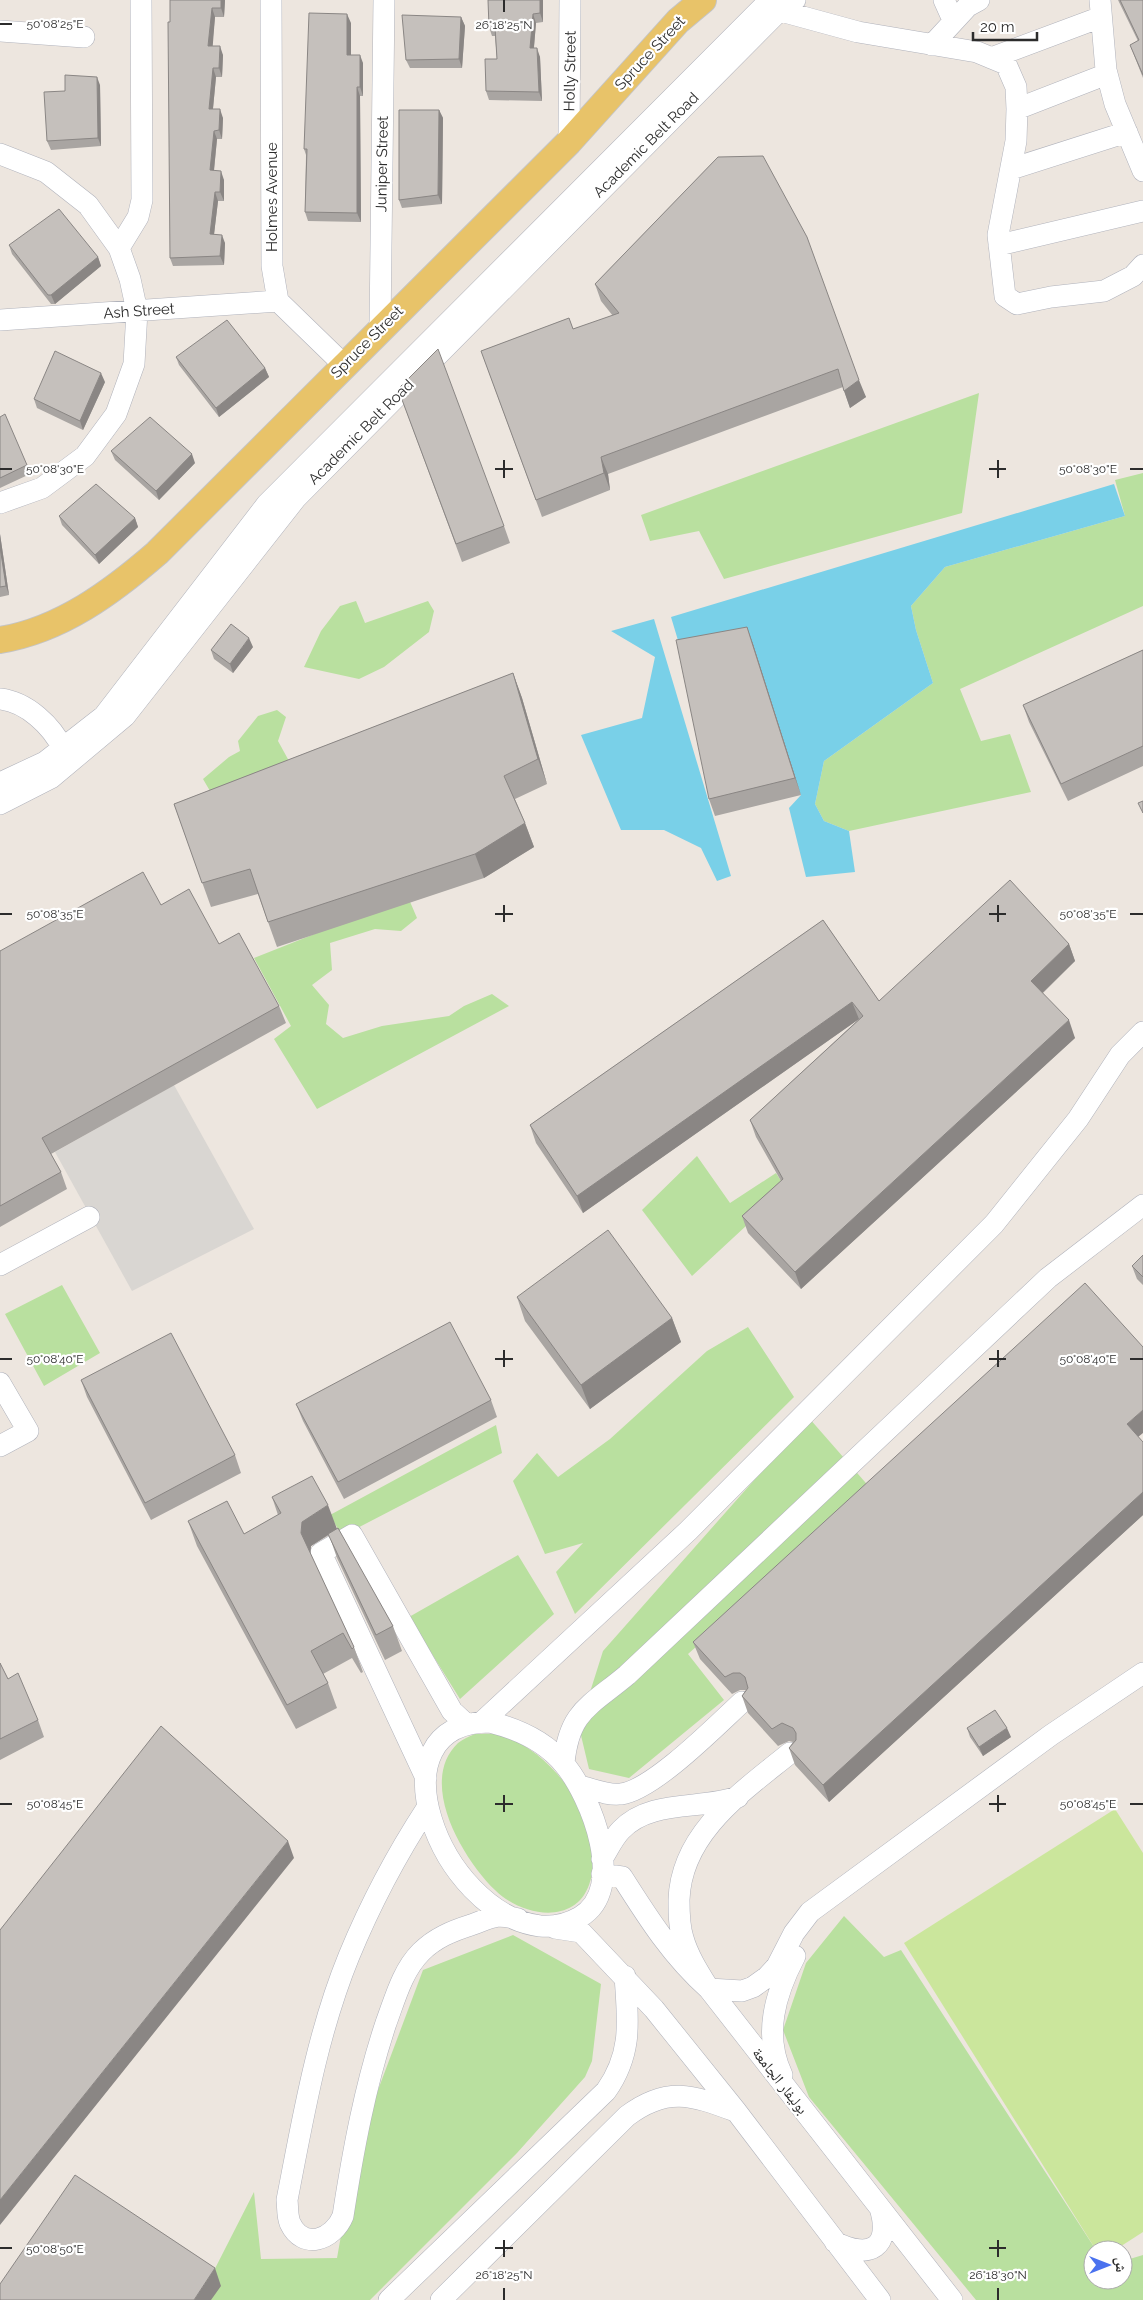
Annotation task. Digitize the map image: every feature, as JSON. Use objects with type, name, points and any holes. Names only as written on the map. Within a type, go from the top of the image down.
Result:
[{"type":"main road","name":"Spruce Street","points":[[0,640],[46,627],[81,610],[119,586],[157,554],[380,328],[569,142],[678,21],[703,0]]},
{"type":"street","points":[[118,248],[138,217],[142,200],[141,0]]},
{"type":"street","name":"Holmes Avenue","points":[[271,0],[272,266],[278,301]]},
{"type":"street","name":"Juniper Street","points":[[380,328],[384,0]]},
{"type":"street","name":"Holly Street","points":[[569,142],[570,0]]},
{"type":"street","points":[[944,0],[953,20]]},
{"type":"street","points":[[932,45],[953,20],[968,6],[979,0]]},
{"type":"street","points":[[782,4],[858,32],[976,52],[1006,64],[1016,87],[1017,109],[1016,141],[998,235],[1005,296],[1017,304],[1051,297],[1104,292],[1133,276],[1143,265]]},
{"type":"street","name":"Academic Belt Road","points":[[0,783],[45,762],[104,716],[268,504],[782,4]]},
{"type":"street","name":"Academic Belt Road","points":[[0,804],[51,778],[125,716],[296,498],[782,4]]},
{"type":"street","points":[[991,58],[1100,9],[1107,74],[1116,104],[1143,171]]},
{"type":"street","points":[[0,31],[84,37]]},
{"type":"street","points":[[1017,109],[1107,74]]},
{"type":"street","points":[[1011,169],[1127,132]]},
{"type":"street","points":[[0,154],[46,172],[88,205],[118,248],[130,279],[137,311],[134,364],[116,414],[85,456],[42,488],[0,503]]},
{"type":"street","points":[[998,245],[1143,211]]},
{"type":"street","points":[[278,301],[344,366]]},
{"type":"street","name":"Ash Street","points":[[0,320],[278,301]]},
{"type":"street","points":[[0,699],[19,704],[32,712],[56,734],[63,749]]},
{"type":"street","points":[[518,1919],[492,1907],[473,1890],[455,1869],[441,1845],[427,1808],[426,1778],[429,1762],[436,1745],[474,1723],[688,1531],[994,1224],[1078,1119],[1120,1056],[1143,1032]]},
{"type":"street","points":[[564,1763],[566,1741],[571,1726],[581,1712],[627,1675],[1048,1278],[1143,1205]]},
{"type":"street","points":[[0,1265],[89,1217]]},
{"type":"street","points":[[0,1383],[28,1431],[0,1446]]},
{"type":"street","points":[[426,1778],[321,1553],[352,1535],[452,1711],[474,1723],[509,1727],[526,1734],[564,1763],[580,1786],[597,1828],[602,1866],[599,1893],[593,1907],[571,1922],[558,1926],[540,1926]]},
{"type":"street","points":[[790,1754],[738,1797],[701,1834],[691,1851],[683,1873],[679,1915],[682,1937],[690,1958],[708,1989],[742,1990],[753,1987],[767,1977],[778,1966],[794,1933],[810,1912],[1051,1735],[1143,1673]]},
{"type":"street","points":[[580,1786],[619,1795],[638,1791],[666,1770],[742,1702]]},
{"type":"street","points":[[602,1866],[620,1830],[631,1821],[658,1810],[723,1802],[738,1797]]},
{"type":"street","points":[[427,1808],[401,1849],[349,1956],[325,2027],[308,2093],[287,2200],[288,2214],[297,2232],[306,2238],[318,2240],[329,2235],[338,2227],[343,2216],[360,2116],[376,2056],[402,1980],[412,1964],[433,1942],[450,1932],[500,1915],[540,1926],[581,1932],[625,1976],[736,2111],[874,2297]]},
{"type":"street","name":"بوليفار الجامعة","points":[[602,1866],[622,1877],[664,1942],[686,1969],[708,1989],[952,2300]]},
{"type":"street","points":[[794,2098],[775,2060],[772,2027],[774,2010],[787,1970],[806,1935],[822,1912],[844,1888]]},
{"type":"street","points":[[389,2300],[606,2091],[616,2077],[627,2042],[628,2021],[625,1976]]},
{"type":"street","points":[[441,2300],[628,2116],[643,2105],[658,2098],[685,2095],[736,2111]]},
{"type":"street","points":[[835,2242],[851,2251],[863,2252],[871,2249],[880,2241],[883,2231],[884,2221],[879,2206]]},
{"type":"green space","points":[[979,393],[962,513],[724,579],[699,531],[650,541],[641,515]]},
{"type":"green space","points":[[1143,473],[1143,606],[960,689],[981,741],[1010,734],[1031,792],[849,831],[824,821],[815,804],[824,761],[933,683],[916,630],[911,606],[945,567],[1125,516],[1115,480]]},
{"type":"green space","points":[[356,601],[365,623],[428,601],[434,611],[429,632],[384,667],[359,679],[304,667],[321,631],[340,606]]},
{"type":"green space","points":[[277,710],[286,717],[278,741],[289,761],[217,803],[203,779],[229,757],[240,751],[238,741],[258,716]]},
{"type":"green space","points":[[408,897],[417,918],[401,931],[375,929],[330,943],[332,970],[312,985],[329,1005],[326,1024],[343,1038],[382,1026],[449,1016],[464,1006],[492,994],[509,1006],[317,1109],[274,1039],[291,1026],[254,958]]},
{"type":"green space","points":[[697,1156],[730,1203],[776,1173],[786,1189],[692,1276],[642,1210]]},
{"type":"green space","points":[[62,1285],[100,1353],[44,1386],[5,1314]]},
{"type":"green space","points":[[748,1327],[794,1397],[575,1614],[556,1572],[583,1543],[545,1554],[513,1481],[537,1453],[558,1477],[610,1439],[707,1351]]},
{"type":"green space","points":[[809,1418],[872,1490],[688,1654],[724,1700],[629,1778],[589,1769],[579,1727],[603,1651]]},
{"type":"green space","points":[[496,1425],[502,1453],[342,1536],[330,1515]]},
{"type":"green space","points":[[518,1555],[554,1614],[460,1699],[409,1617]]},
{"type":"green space","points":[[475,1734],[498,1734],[521,1744],[558,1775],[573,1795],[585,1817],[592,1840],[593,1863],[589,1885],[582,1898],[572,1907],[546,1913],[532,1911],[506,1899],[483,1876],[458,1840],[449,1820],[443,1798],[442,1778],[447,1759],[458,1743]]},
{"type":"green space","points":[[1115,1809],[1143,1853],[1143,2232],[1131,2240],[1090,2240],[904,1943]]},
{"type":"green space","points":[[844,1916],[884,1957],[901,1950],[1090,2240],[1083,2240],[1083,2290],[1133,2290],[1133,2258],[1143,2255],[1143,2300],[976,2300],[809,2097],[783,2030],[806,1963]]},
{"type":"green space","points":[[513,1935],[601,1984],[592,2061],[585,2077],[517,2153],[370,2300],[199,2300],[254,2192],[261,2259],[337,2258],[357,2146],[423,1970]]},
{"type":"shaded area","points":[[174,1085],[254,1229],[132,1291],[55,1152]]},
{"type":"water","points":[[1114,484],[1125,516],[945,567],[911,606],[916,630],[933,683],[824,761],[815,804],[824,821],[849,831],[855,872],[806,877],[789,808],[801,795],[683,657],[671,617]]},
{"type":"water","points":[[654,619],[731,876],[717,881],[701,848],[664,830],[621,830],[581,735],[642,718],[655,657],[611,631]]},
{"type":"building","points":[[170,0],[221,0],[221,8],[212,8],[208,46],[220,46],[219,68],[213,68],[209,109],[220,109],[219,130],[214,131],[210,170],[221,171],[220,192],[215,192],[210,234],[222,235],[220,256],[170,258],[168,22],[170,22]]},
{"type":"building","points":[[488,0],[540,0],[540,13],[533,14],[530,48],[537,48],[539,92],[486,91],[485,59],[497,59],[495,27],[489,27]]},
{"type":"building","points":[[1120,0],[1143,0],[1143,75],[1130,45],[1139,40]]},
{"type":"building","points":[[309,13],[347,14],[347,55],[360,55],[360,87],[357,87],[357,213],[305,212],[307,149],[304,149]]},
{"type":"building","points":[[402,15],[461,17],[459,59],[406,60]]},
{"type":"building","points":[[65,75],[97,77],[98,138],[47,141],[44,92],[65,91]]},
{"type":"building","points":[[399,110],[439,110],[438,195],[399,200]]},
{"type":"building","points":[[763,156],[807,237],[859,380],[844,391],[838,369],[601,457],[604,473],[536,500],[481,351],[569,318],[573,329],[619,313],[595,284],[718,157]]},
{"type":"building","points":[[59,209],[98,257],[51,295],[48,295],[9,245]]},
{"type":"building","points":[[227,320],[265,368],[216,408],[176,357]]},
{"type":"building","points":[[438,349],[504,526],[456,544],[398,389]]},
{"type":"building","points":[[55,351],[101,373],[80,421],[34,399]]},
{"type":"building","points":[[5,414],[27,465],[0,478],[0,417]]},
{"type":"building","points":[[150,417],[192,454],[156,491],[111,451]]},
{"type":"building","points":[[96,484],[135,518],[95,555],[59,516]]},
{"type":"building","points":[[0,547],[6,586],[0,587]]},
{"type":"building","points":[[231,624],[249,638],[230,664],[211,650]]},
{"type":"building","points":[[747,627],[795,778],[709,799],[676,640]]},
{"type":"building","points":[[1143,650],[1143,746],[1061,784],[1023,705]]},
{"type":"building","points":[[513,673],[538,759],[504,776],[525,823],[475,854],[268,922],[250,869],[202,883],[174,804]]},
{"type":"building","points":[[1143,801],[1143,813],[1138,803]]},
{"type":"building","points":[[143,872],[161,905],[189,889],[219,944],[239,933],[279,1006],[42,1138],[61,1172],[0,1206],[0,951]]},
{"type":"building","points":[[1010,880],[1069,944],[1031,981],[1069,1020],[795,1272],[742,1216],[783,1179],[750,1120],[863,1016],[852,1002],[577,1196],[530,1125],[823,920],[879,1001]]},
{"type":"building","points":[[608,1230],[672,1318],[581,1385],[517,1297]]},
{"type":"building","points":[[1143,1255],[1143,1277],[1132,1266]]},
{"type":"building","points":[[1085,1283],[1143,1347],[1143,1410],[1127,1424],[1143,1442],[1143,1492],[823,1785],[789,1748],[796,1740],[796,1733],[793,1728],[782,1723],[772,1729],[742,1696],[748,1688],[745,1677],[740,1673],[733,1673],[725,1677],[693,1642]]},
{"type":"building","points":[[450,1322],[491,1400],[338,1482],[296,1404]]},
{"type":"building","points":[[171,1333],[235,1455],[145,1503],[81,1380]]},
{"type":"building","points":[[312,1476],[328,1505],[302,1522],[301,1533],[354,1647],[352,1649],[343,1633],[311,1651],[328,1683],[287,1705],[188,1521],[227,1501],[244,1534],[281,1513],[272,1497]]},
{"type":"building","points":[[338,1528],[393,1626],[376,1635],[328,1534]]},
{"type":"building","points":[[0,1663],[8,1679],[18,1673],[38,1720],[0,1739]]},
{"type":"building","points":[[995,1710],[1007,1728],[979,1747],[967,1728]]},
{"type":"building","points":[[161,1726],[288,1841],[0,2200],[0,1930]]},
{"type":"building","points":[[75,2175],[215,2268],[194,2300],[0,2300],[0,2284]]}]
